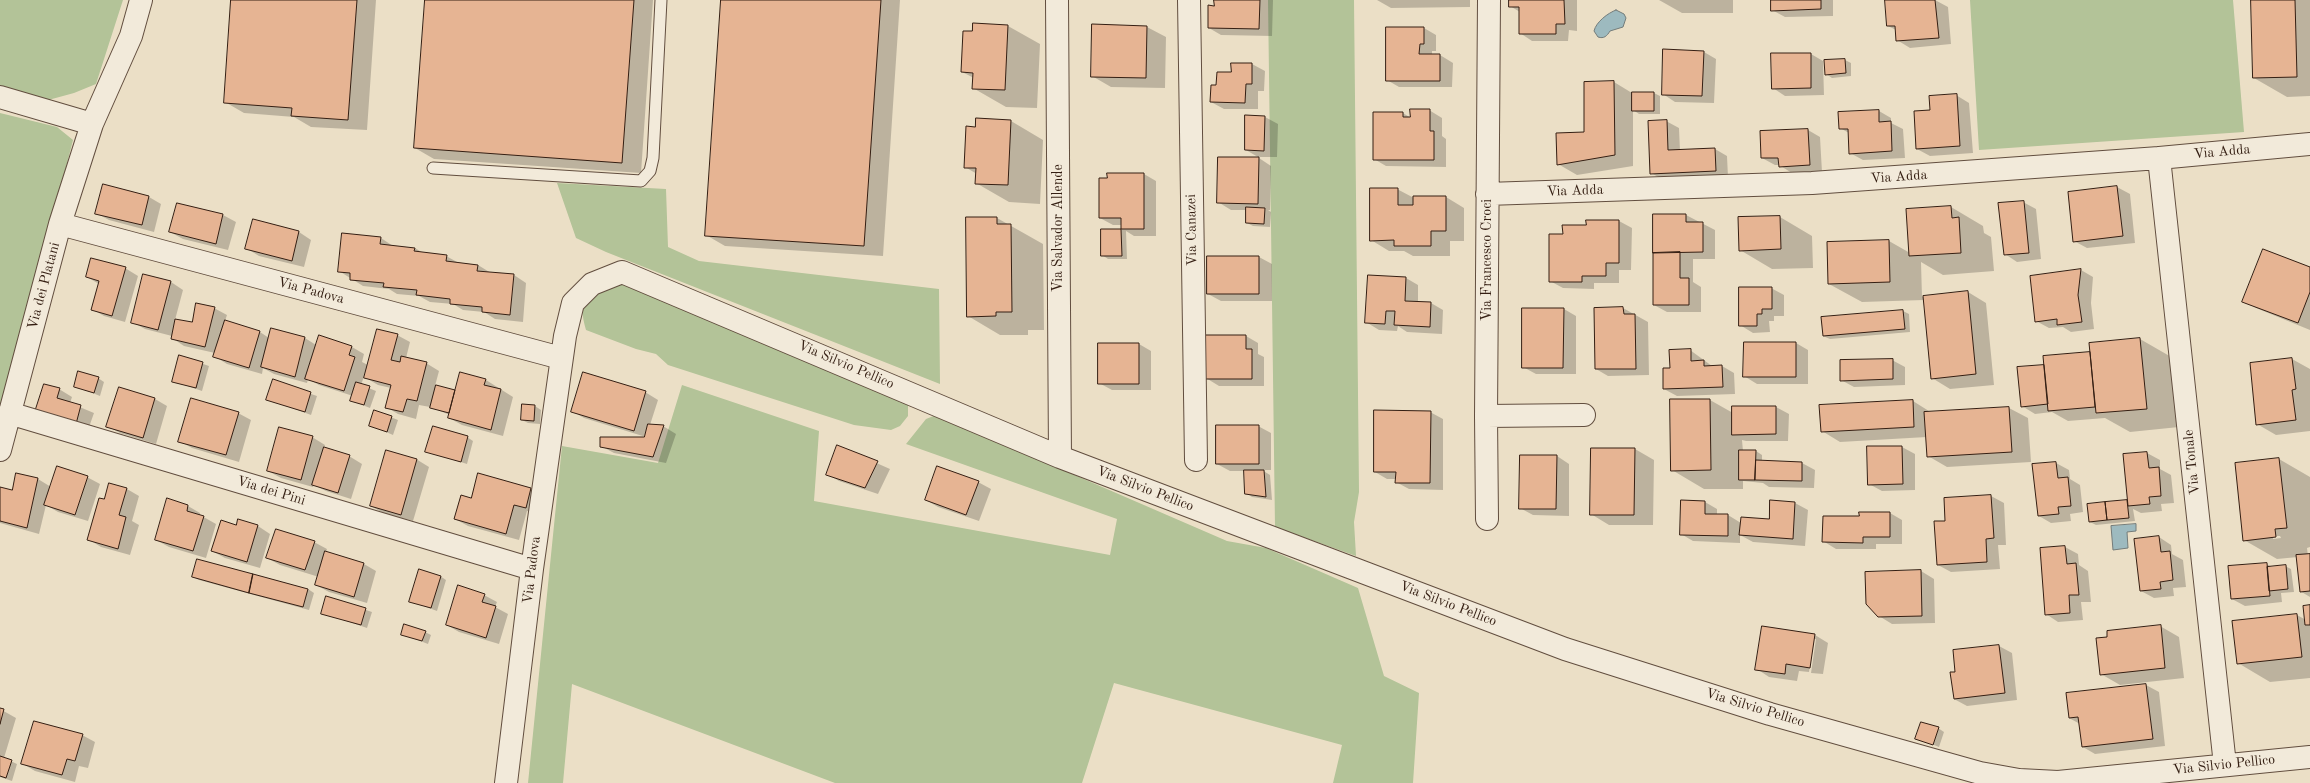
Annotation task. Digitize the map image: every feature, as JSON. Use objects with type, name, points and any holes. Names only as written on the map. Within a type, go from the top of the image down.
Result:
[{"type":"street","name":"Via dei Platani","points":[[0,450],[60,224],[92,124],[131,36],[141,0]]},
{"type":"street","name":"Via Salvador Allende","points":[[1057,0],[1060,456]]},
{"type":"street","name":"Via Canazei","points":[[1189,0],[1196,460]]},
{"type":"street","name":"Via Francesco Croci","points":[[1487,519],[1486,416],[1489,0]]},
{"type":"street","points":[[0,97],[92,124]]},
{"type":"street","name":"Via Adda","points":[[1487,194],[1812,183],[2159,158],[2310,144]]},
{"type":"street","name":"Via Tonale","points":[[2159,158],[2225,765]]},
{"type":"street","name":"Via Padova","points":[[60,224],[561,358]]},
{"type":"street","name":"Via Silvio Pellico","points":[[622,272],[1060,456],[1565,649],[1770,714],[1980,772],[2019,780],[2058,782],[2310,757]]},
{"type":"street","name":"Via Padova","points":[[506,783],[532,569],[561,358],[573,303],[592,284],[622,272]]},
{"type":"street","name":"Via dei Pini","points":[[9,413],[532,569]]},
{"type":"street","points":[[1486,416],[1584,415]]},
{"type":"lane","points":[[433,168],[641,181],[650,171],[653,158],[661,0]]},
{"type":"green space","points":[[0,0],[123,0],[96,84],[74,93],[41,102],[0,90]]},
{"type":"green space","points":[[1268,0],[1354,0],[1359,492],[1354,522],[1356,556],[1275,527]]},
{"type":"green space","points":[[1970,0],[2233,0],[2244,132],[1979,150]]},
{"type":"green space","points":[[0,113],[57,127],[73,140],[0,427]]},
{"type":"green space","points":[[557,183],[666,189],[668,247],[699,261],[939,289],[940,384],[606,252],[576,238]]},
{"type":"green space","points":[[606,285],[624,285],[908,404],[908,416],[900,426],[891,430],[854,425],[668,365],[656,354],[636,349],[586,330],[583,307],[592,295]]},
{"type":"green space","points":[[682,385],[819,431],[814,501],[1110,555],[1117,519],[906,444],[926,419],[936,415],[1227,541],[1266,548],[1358,588],[1384,676],[1419,693],[1413,783],[1333,783],[1342,745],[1114,683],[1082,783],[835,783],[572,684],[563,783],[528,783],[562,446],[658,463]]},
{"type":"water","points":[[1616,10],[1624,14],[1626,18],[1623,27],[1610,31],[1604,37],[1598,37],[1594,31],[1597,24],[1609,13]]},
{"type":"water","points":[[2136,524],[2136,531],[2127,532],[2128,548],[2113,550],[2111,526]]},
{"type":"building","points":[[231,0],[357,0],[348,120],[291,116],[292,108],[224,103]]},
{"type":"building","points":[[425,0],[634,0],[622,163],[414,148]]},
{"type":"building","points":[[721,0],[881,0],[864,246],[705,236]]},
{"type":"building","points":[[1214,0],[1260,0],[1259,29],[1208,28],[1208,5],[1214,6]]},
{"type":"building","points":[[1509,0],[1564,0],[1565,24],[1556,24],[1556,34],[1519,34],[1519,7],[1509,7]]},
{"type":"building","points":[[1771,0],[1821,0],[1821,9],[1771,11]]},
{"type":"building","points":[[1885,0],[1935,0],[1939,38],[1896,41],[1895,26],[1887,26]]},
{"type":"building","points":[[2251,0],[2295,0],[2297,77],[2253,78]]},
{"type":"building","points":[[973,23],[1008,25],[1005,90],[972,89],[973,73],[961,72],[963,31],[972,31]]},
{"type":"building","points":[[1092,24],[1147,26],[1146,78],[1091,77]]},
{"type":"building","points":[[1386,27],[1424,27],[1424,44],[1420,44],[1419,54],[1440,54],[1440,81],[1386,81]]},
{"type":"building","points":[[1663,49],[1704,51],[1702,96],[1662,95]]},
{"type":"building","points":[[1771,53],[1811,53],[1811,88],[1772,89]]},
{"type":"building","points":[[1845,59],[1846,73],[1825,75],[1824,60]]},
{"type":"building","points":[[1231,63],[1252,63],[1252,84],[1246,84],[1245,103],[1210,102],[1211,85],[1216,85],[1217,72],[1231,72]]},
{"type":"building","points":[[1614,81],[1615,155],[1557,165],[1556,133],[1584,132],[1584,82]]},
{"type":"building","points":[[1632,92],[1654,92],[1654,111],[1632,111]]},
{"type":"building","points":[[1957,94],[1960,146],[1916,149],[1914,111],[1930,110],[1929,96]]},
{"type":"building","points":[[1410,109],[1430,109],[1430,131],[1434,131],[1434,160],[1373,160],[1373,112],[1403,112],[1403,117],[1410,117]]},
{"type":"building","points":[[1879,110],[1879,122],[1891,121],[1892,151],[1849,154],[1848,129],[1839,129],[1838,112]]},
{"type":"building","points":[[1245,115],[1265,116],[1264,151],[1245,150]]},
{"type":"building","points":[[976,118],[1011,120],[1008,185],[975,184],[976,168],[964,168],[966,126],[975,127]]},
{"type":"building","points":[[1667,120],[1668,150],[1715,148],[1716,171],[1650,174],[1648,121]]},
{"type":"building","points":[[1808,129],[1810,165],[1779,167],[1778,158],[1761,158],[1760,131]]},
{"type":"building","points":[[1218,157],[1259,157],[1258,204],[1217,203]]},
{"type":"building","points":[[1107,173],[1144,173],[1144,229],[1121,229],[1121,218],[1099,218],[1099,178],[1107,178]]},
{"type":"building","points":[[103,184],[149,196],[142,225],[95,214]]},
{"type":"building","points":[[2117,186],[2123,236],[2073,242],[2068,192]]},
{"type":"building","points":[[1370,188],[1398,188],[1398,205],[1413,205],[1413,196],[1446,196],[1446,231],[1431,231],[1431,246],[1394,246],[1394,240],[1370,241]]},
{"type":"building","points":[[2024,201],[2029,253],[2004,255],[1998,203]]},
{"type":"building","points":[[177,203],[223,214],[216,244],[169,232]]},
{"type":"building","points":[[1951,206],[1952,218],[1959,217],[1961,253],[1909,256],[1906,209]]},
{"type":"building","points":[[1246,207],[1265,208],[1264,224],[1246,223]]},
{"type":"building","points":[[1653,214],[1686,214],[1686,222],[1703,222],[1703,252],[1653,253]]},
{"type":"building","points":[[1780,216],[1781,249],[1739,251],[1738,217]]},
{"type":"building","points":[[966,217],[997,217],[997,224],[1011,224],[1012,312],[996,312],[996,316],[967,317]]},
{"type":"building","points":[[253,219],[299,231],[292,261],[245,249]]},
{"type":"building","points":[[1586,220],[1619,220],[1619,263],[1606,263],[1606,276],[1582,276],[1582,282],[1549,282],[1549,234],[1563,234],[1562,225],[1586,225]]},
{"type":"building","points":[[1101,229],[1121,229],[1122,256],[1101,256]]},
{"type":"building","points":[[342,233],[381,237],[380,244],[415,248],[414,251],[447,255],[446,261],[478,265],[477,271],[514,274],[510,315],[482,312],[482,307],[450,304],[450,299],[416,295],[417,290],[383,287],[384,283],[350,280],[350,273],[338,272]]},
{"type":"building","points":[[1889,240],[1890,282],[1828,284],[1827,242]]},
{"type":"building","points":[[2263,249],[2310,267],[2310,292],[2298,323],[2242,302]]},
{"type":"building","points":[[1680,252],[1680,278],[1689,278],[1689,305],[1653,305],[1653,253]]},
{"type":"building","points":[[1207,256],[1259,256],[1259,294],[1207,294]]},
{"type":"building","points":[[91,258],[126,267],[112,316],[91,310],[99,281],[86,277]]},
{"type":"building","points":[[2081,269],[2078,295],[2082,322],[2057,325],[2057,319],[2035,322],[2030,276]]},
{"type":"building","points":[[143,274],[171,281],[158,330],[131,323]]},
{"type":"building","points":[[1368,275],[1406,277],[1405,301],[1431,302],[1430,327],[1394,325],[1395,311],[1386,311],[1385,324],[1365,323]]},
{"type":"building","points":[[1739,287],[1772,287],[1772,309],[1762,309],[1762,314],[1757,314],[1757,326],[1739,326]]},
{"type":"building","points":[[1968,291],[1976,374],[1931,379],[1923,296]]},
{"type":"building","points":[[196,303],[215,307],[205,347],[171,339],[175,319],[192,322]]},
{"type":"building","points":[[1623,307],[1624,314],[1635,314],[1636,369],[1595,369],[1594,308]]},
{"type":"building","points":[[1522,308],[1564,308],[1563,368],[1522,368]]},
{"type":"building","points":[[1903,310],[1905,329],[1823,336],[1821,317]]},
{"type":"building","points":[[225,320],[260,331],[249,368],[213,357]]},
{"type":"building","points":[[271,328],[305,337],[295,377],[261,367]]},
{"type":"building","points":[[377,329],[398,334],[391,360],[400,362],[401,356],[427,362],[417,401],[407,399],[403,412],[385,408],[391,385],[364,378]]},
{"type":"building","points":[[319,335],[352,346],[349,355],[355,357],[344,391],[305,379]]},
{"type":"building","points":[[1205,335],[1246,335],[1246,349],[1252,349],[1252,379],[1205,379]]},
{"type":"building","points":[[2140,338],[2147,409],[2096,413],[2089,343]]},
{"type":"building","points":[[1744,342],[1796,342],[1796,377],[1743,377]]},
{"type":"building","points":[[1098,343],[1139,343],[1139,384],[1098,384]]},
{"type":"building","points":[[1691,349],[1691,361],[1704,360],[1704,366],[1722,365],[1723,387],[1663,389],[1663,368],[1670,368],[1669,350]]},
{"type":"building","points":[[2090,352],[2095,407],[2048,411],[2043,356]]},
{"type":"building","points":[[179,355],[203,362],[196,388],[172,382]]},
{"type":"building","points":[[2292,358],[2296,389],[2292,390],[2296,420],[2256,425],[2250,363]]},
{"type":"building","points":[[1893,359],[1893,379],[1840,381],[1840,360]]},
{"type":"building","points":[[2044,365],[2048,404],[2021,407],[2017,367]]},
{"type":"building","points":[[78,371],[99,377],[94,393],[74,387]]},
{"type":"building","points":[[460,372],[486,379],[484,385],[501,389],[491,430],[448,418]]},
{"type":"building","points":[[583,372],[646,391],[634,431],[571,412]]},
{"type":"building","points":[[273,379],[311,392],[305,412],[266,400]]},
{"type":"building","points":[[356,382],[370,386],[364,405],[350,401]]},
{"type":"building","points":[[44,384],[60,388],[57,398],[81,405],[76,424],[35,412]]},
{"type":"building","points":[[436,385],[455,390],[449,413],[430,408]]},
{"type":"building","points":[[119,387],[155,398],[143,438],[106,427]]},
{"type":"building","points":[[191,398],[239,412],[226,455],[178,442]]},
{"type":"building","points":[[1670,399],[1710,399],[1711,470],[1671,471]]},
{"type":"building","points":[[1913,400],[1914,427],[1821,432],[1819,405]]},
{"type":"building","points":[[522,404],[535,405],[534,421],[521,420]]},
{"type":"building","points":[[1732,406],[1776,406],[1776,434],[1732,435]]},
{"type":"building","points":[[2009,407],[2012,452],[1927,457],[1924,412]]},
{"type":"building","points":[[374,410],[392,416],[387,432],[369,426]]},
{"type":"building","points":[[1374,410],[1431,411],[1430,483],[1395,483],[1396,472],[1374,472]]},
{"type":"building","points":[[648,424],[664,425],[653,457],[600,447],[600,437],[644,437]]},
{"type":"building","points":[[1216,425],[1259,425],[1259,464],[1216,464]]},
{"type":"building","points":[[433,426],[468,436],[461,462],[425,452]]},
{"type":"building","points":[[279,427],[313,436],[301,480],[267,471]]},
{"type":"building","points":[[837,445],[878,461],[865,488],[826,475]]},
{"type":"building","points":[[1867,446],[1902,446],[1903,484],[1868,485]]},
{"type":"building","points":[[324,447],[350,455],[338,493],[312,485]]},
{"type":"building","points":[[1591,448],[1635,448],[1634,515],[1590,515]]},
{"type":"building","points":[[386,450],[417,459],[401,515],[370,506]]},
{"type":"building","points":[[1739,450],[1756,450],[1755,480],[1739,480]]},
{"type":"building","points":[[2147,452],[2149,468],[2159,467],[2161,496],[2149,497],[2150,504],[2128,506],[2123,454]]},
{"type":"building","points":[[1520,455],[1557,455],[1556,509],[1519,509]]},
{"type":"building","points":[[2279,458],[2287,528],[2275,529],[2276,537],[2243,541],[2235,463]]},
{"type":"building","points":[[1756,460],[1802,462],[1802,481],[1755,480]]},
{"type":"building","points":[[2056,462],[2058,478],[2068,477],[2071,506],[2058,507],[2059,514],[2038,516],[2032,464]]},
{"type":"building","points":[[57,466],[88,476],[75,515],[44,505]]},
{"type":"building","points":[[937,466],[979,481],[966,515],[925,500]]},
{"type":"building","points":[[1244,470],[1264,470],[1266,497],[1245,494]]},
{"type":"building","points":[[16,473],[38,478],[27,528],[0,521],[0,487],[12,490]]},
{"type":"building","points":[[478,473],[531,488],[526,508],[514,505],[506,534],[454,519],[461,495],[471,498]]},
{"type":"building","points":[[109,483],[127,488],[119,515],[126,517],[118,549],[87,540],[99,498],[104,499]]},
{"type":"building","points":[[1991,495],[1994,538],[1986,539],[1987,562],[1937,565],[1934,521],[1945,521],[1944,498]]},
{"type":"building","points":[[167,498],[188,505],[187,511],[204,516],[193,551],[155,540]]},
{"type":"building","points":[[1681,500],[1705,501],[1705,514],[1728,514],[1728,536],[1680,535]]},
{"type":"building","points":[[1770,500],[1795,502],[1793,539],[1739,535],[1741,517],[1769,519]]},
{"type":"building","points":[[2127,500],[2129,518],[2107,520],[2105,502]]},
{"type":"building","points":[[2105,502],[2107,520],[2089,522],[2087,504]]},
{"type":"building","points":[[1859,512],[1890,512],[1890,537],[1863,537],[1863,543],[1822,542],[1823,516],[1859,516]]},
{"type":"building","points":[[238,519],[258,525],[247,562],[211,551],[221,520],[236,525]]},
{"type":"building","points":[[276,529],[315,541],[305,570],[266,558]]},
{"type":"building","points":[[2159,536],[2161,552],[2170,551],[2173,580],[2160,582],[2161,589],[2140,591],[2134,539]]},
{"type":"building","points":[[2065,546],[2067,564],[2076,563],[2079,595],[2069,595],[2070,613],[2045,615],[2040,548]]},
{"type":"building","points":[[325,551],[364,563],[354,597],[315,585]]},
{"type":"building","points":[[2310,554],[2310,591],[2300,592],[2296,555]]},
{"type":"building","points":[[197,559],[253,574],[249,593],[192,577]]},
{"type":"building","points":[[2267,563],[2270,596],[2231,599],[2228,566]]},
{"type":"building","points":[[2286,565],[2288,589],[2269,591],[2267,567]]},
{"type":"building","points":[[419,569],[441,576],[431,608],[409,602]]},
{"type":"building","points":[[1921,570],[1922,616],[1878,617],[1866,604],[1865,572]]},
{"type":"building","points":[[253,574],[308,589],[303,607],[249,593]]},
{"type":"building","points":[[458,585],[485,594],[482,602],[496,606],[486,638],[446,625]]},
{"type":"building","points":[[326,596],[366,608],[361,625],[321,614]]},
{"type":"building","points":[[2310,605],[2310,625],[2305,625],[2303,606]]},
{"type":"building","points":[[2297,614],[2302,657],[2237,664],[2232,621]]},
{"type":"building","points":[[404,624],[426,631],[422,641],[401,635]]},
{"type":"building","points":[[2161,625],[2165,668],[2100,675],[2096,638],[2107,637],[2107,631]]},
{"type":"building","points":[[1762,626],[1815,634],[1810,668],[1786,664],[1785,674],[1755,670]]},
{"type":"building","points":[[1999,645],[2005,693],[1954,699],[1950,672],[1955,672],[1953,650]]},
{"type":"building","points":[[2146,684],[2153,739],[2082,747],[2078,717],[2069,718],[2066,693]]},
{"type":"building","points":[[0,708],[4,709],[0,724]]},
{"type":"building","points":[[34,721],[83,734],[75,761],[67,759],[62,775],[21,764]]},
{"type":"building","points":[[1921,722],[1939,727],[1933,745],[1915,739]]},
{"type":"building","points":[[0,756],[12,760],[6,778],[0,776]]}]
